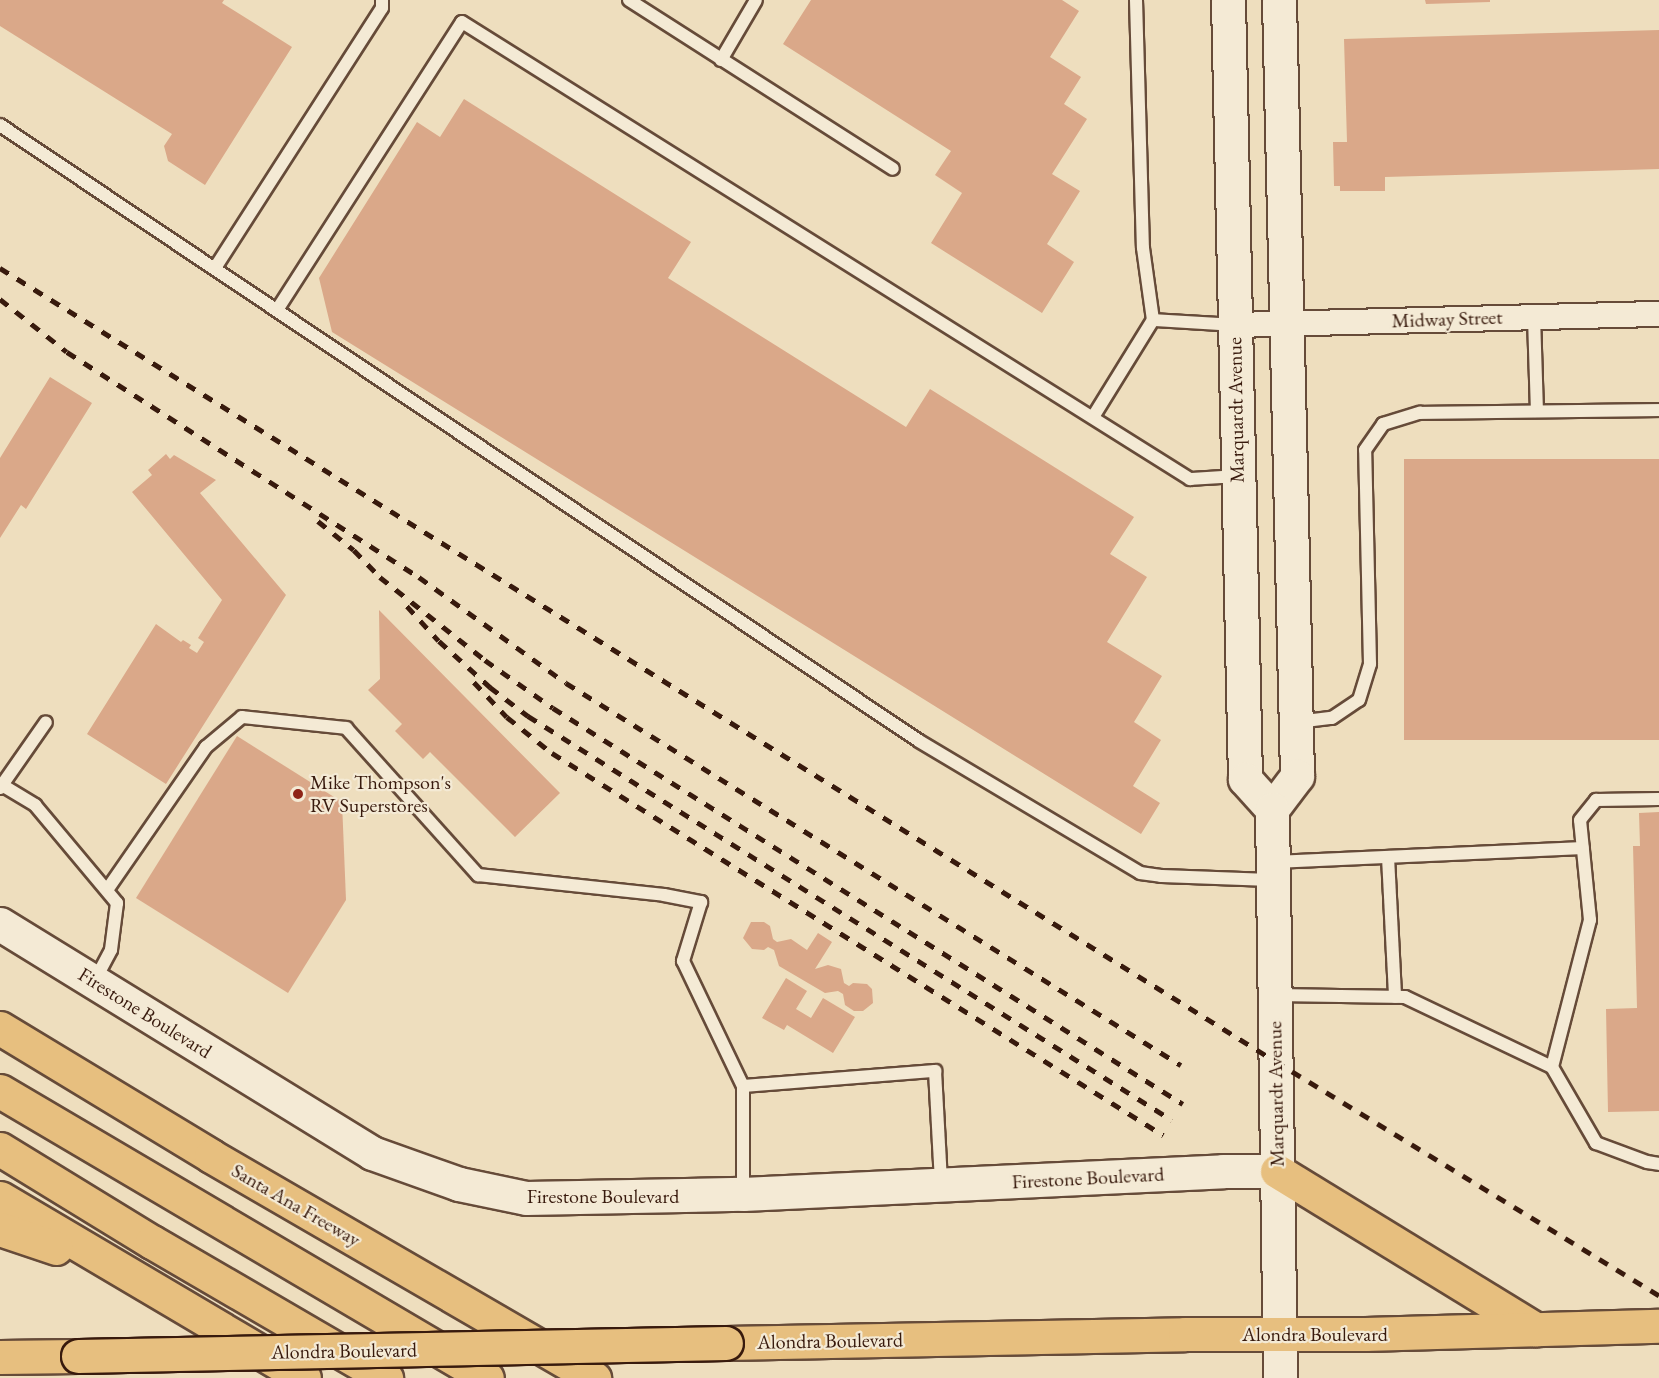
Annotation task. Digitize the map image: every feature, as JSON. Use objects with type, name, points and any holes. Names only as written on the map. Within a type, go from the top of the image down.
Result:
[{"type":"main road","name":"Marquardt Avenue","points":[[1228,0],[1245,779],[1272,809],[1280,1378]]},
{"type":"main road","points":[[1272,809],[1297,776],[1279,0]]},
{"type":"main road","name":"Firestone Boulevard","points":[[0,924],[372,1153],[459,1184],[526,1198],[743,1194],[1223,1171],[1277,1171]]},
{"type":"main road","name":"Santa Ana Freeway","points":[[0,1028],[211,1156],[594,1378]]},
{"type":"main road","points":[[0,1091],[487,1378]]},
{"type":"main road","points":[[0,1149],[152,1242],[386,1378]]},
{"type":"main road","points":[[1277,1171],[1535,1329]]},
{"type":"main road","points":[[0,1198],[304,1378]]},
{"type":"main road","points":[[0,1229],[120,1271]]},
{"type":"main road","name":"Alondra Boulevard","points":[[0,1358],[1659,1326]]},
{"type":"street","name":"Midway Street","points":[[1235,325],[1659,314]]},
{"type":"lane","points":[[215,268],[382,8],[382,0]]},
{"type":"lane","points":[[629,0],[893,169]]},
{"type":"lane","points":[[720,60],[756,0]]},
{"type":"lane","points":[[1093,417],[1153,320],[1143,248],[1136,0]]},
{"type":"lane","points":[[277,310],[462,22],[1190,479],[1238,476]]},
{"type":"lane","points":[[0,125],[919,741],[1140,873],[1161,876],[1273,871],[1388,857],[1583,848]]},
{"type":"lane","points":[[1534,317],[1537,411]]},
{"type":"lane","points":[[1153,320],[1235,325]]},
{"type":"lane","points":[[1295,722],[1332,718],[1359,700],[1370,664],[1365,450],[1383,424],[1420,413],[1659,410]]},
{"type":"lane","points":[[106,890],[206,747],[242,717],[346,728],[478,874],[664,895],[701,902],[683,961],[743,1086],[743,1194]]},
{"type":"lane","points":[[46,722],[1,786],[35,805],[117,903],[111,950],[94,982]]},
{"type":"lane","points":[[1552,1067],[1590,920],[1580,820],[1596,800],[1659,799]]},
{"type":"lane","points":[[1388,857],[1395,997]]},
{"type":"lane","points":[[1275,994],[1405,997],[1552,1067],[1596,1143],[1647,1162],[1659,1164]]},
{"type":"lane","points":[[743,1086],[935,1071],[941,1186]]},
{"type":"building","points":[[0,0],[224,0],[222,3],[292,47],[205,185],[168,161],[164,146],[172,134],[0,26]]},
{"type":"building","points":[[811,0],[1062,0],[1079,11],[1050,57],[1081,77],[1064,104],[1087,119],[1052,174],[1080,191],[1047,244],[1074,262],[1042,313],[931,243],[962,193],[935,175],[951,151],[783,44]]},
{"type":"building","points":[[1425,0],[1490,0],[1490,2],[1426,4]]},
{"type":"building","points":[[1659,30],[1659,169],[1385,177],[1385,191],[1340,191],[1340,186],[1334,186],[1333,142],[1347,142],[1344,39]]},
{"type":"building","points":[[464,99],[691,242],[668,278],[906,427],[930,389],[1134,517],[1110,554],[1147,577],[1107,642],[1162,676],[1134,722],[1161,740],[1133,786],[1160,803],[1141,834],[332,332],[319,278],[417,122],[440,137]]},
{"type":"building","points":[[50,377],[92,403],[26,509],[21,505],[0,538],[0,458]]},
{"type":"building","points":[[166,454],[170,459],[174,455],[216,480],[200,493],[286,595],[166,784],[87,734],[156,624],[181,642],[183,640],[191,645],[189,648],[197,653],[204,642],[198,638],[222,600],[132,492],[152,475],[148,470]]},
{"type":"building","points":[[1404,459],[1659,459],[1659,740],[1404,740]]},
{"type":"building","points":[[379,610],[560,793],[515,837],[430,752],[423,759],[395,731],[402,724],[368,690],[380,679]]},
{"type":"building","points":[[237,736],[342,802],[346,900],[288,993],[136,898]]},
{"type":"building","points":[[1659,812],[1659,1111],[1608,1112],[1606,1009],[1637,1008],[1633,846],[1640,846],[1639,813]]},
{"type":"building","points":[[751,922],[764,922],[770,926],[773,939],[777,942],[791,939],[807,950],[818,933],[832,942],[815,969],[828,965],[841,969],[844,983],[849,986],[853,983],[867,984],[872,989],[873,1003],[863,1011],[854,1011],[845,1005],[843,994],[838,991],[825,993],[779,966],[774,950],[768,947],[764,950],[752,949],[743,938]]},
{"type":"building","points":[[786,978],[807,991],[796,1009],[811,1018],[823,998],[855,1017],[833,1053],[787,1025],[784,1030],[762,1018]]},
{"type":"railway","points":[[0,268],[1275,1061],[1659,1295]]},
{"type":"railway","points":[[0,299],[67,352],[419,577],[566,683],[1181,1065]]},
{"type":"railway","points":[[318,521],[354,550],[380,577],[485,660],[553,708],[1183,1104]]},
{"type":"railway","points":[[407,606],[439,641],[490,687],[528,716],[1172,1120]]},
{"type":"railway","points":[[474,682],[507,717],[552,753],[1163,1135]]},
{"type":"place","name":"Mike Thompson's RV Superstores","points":[[298,794]]}]
